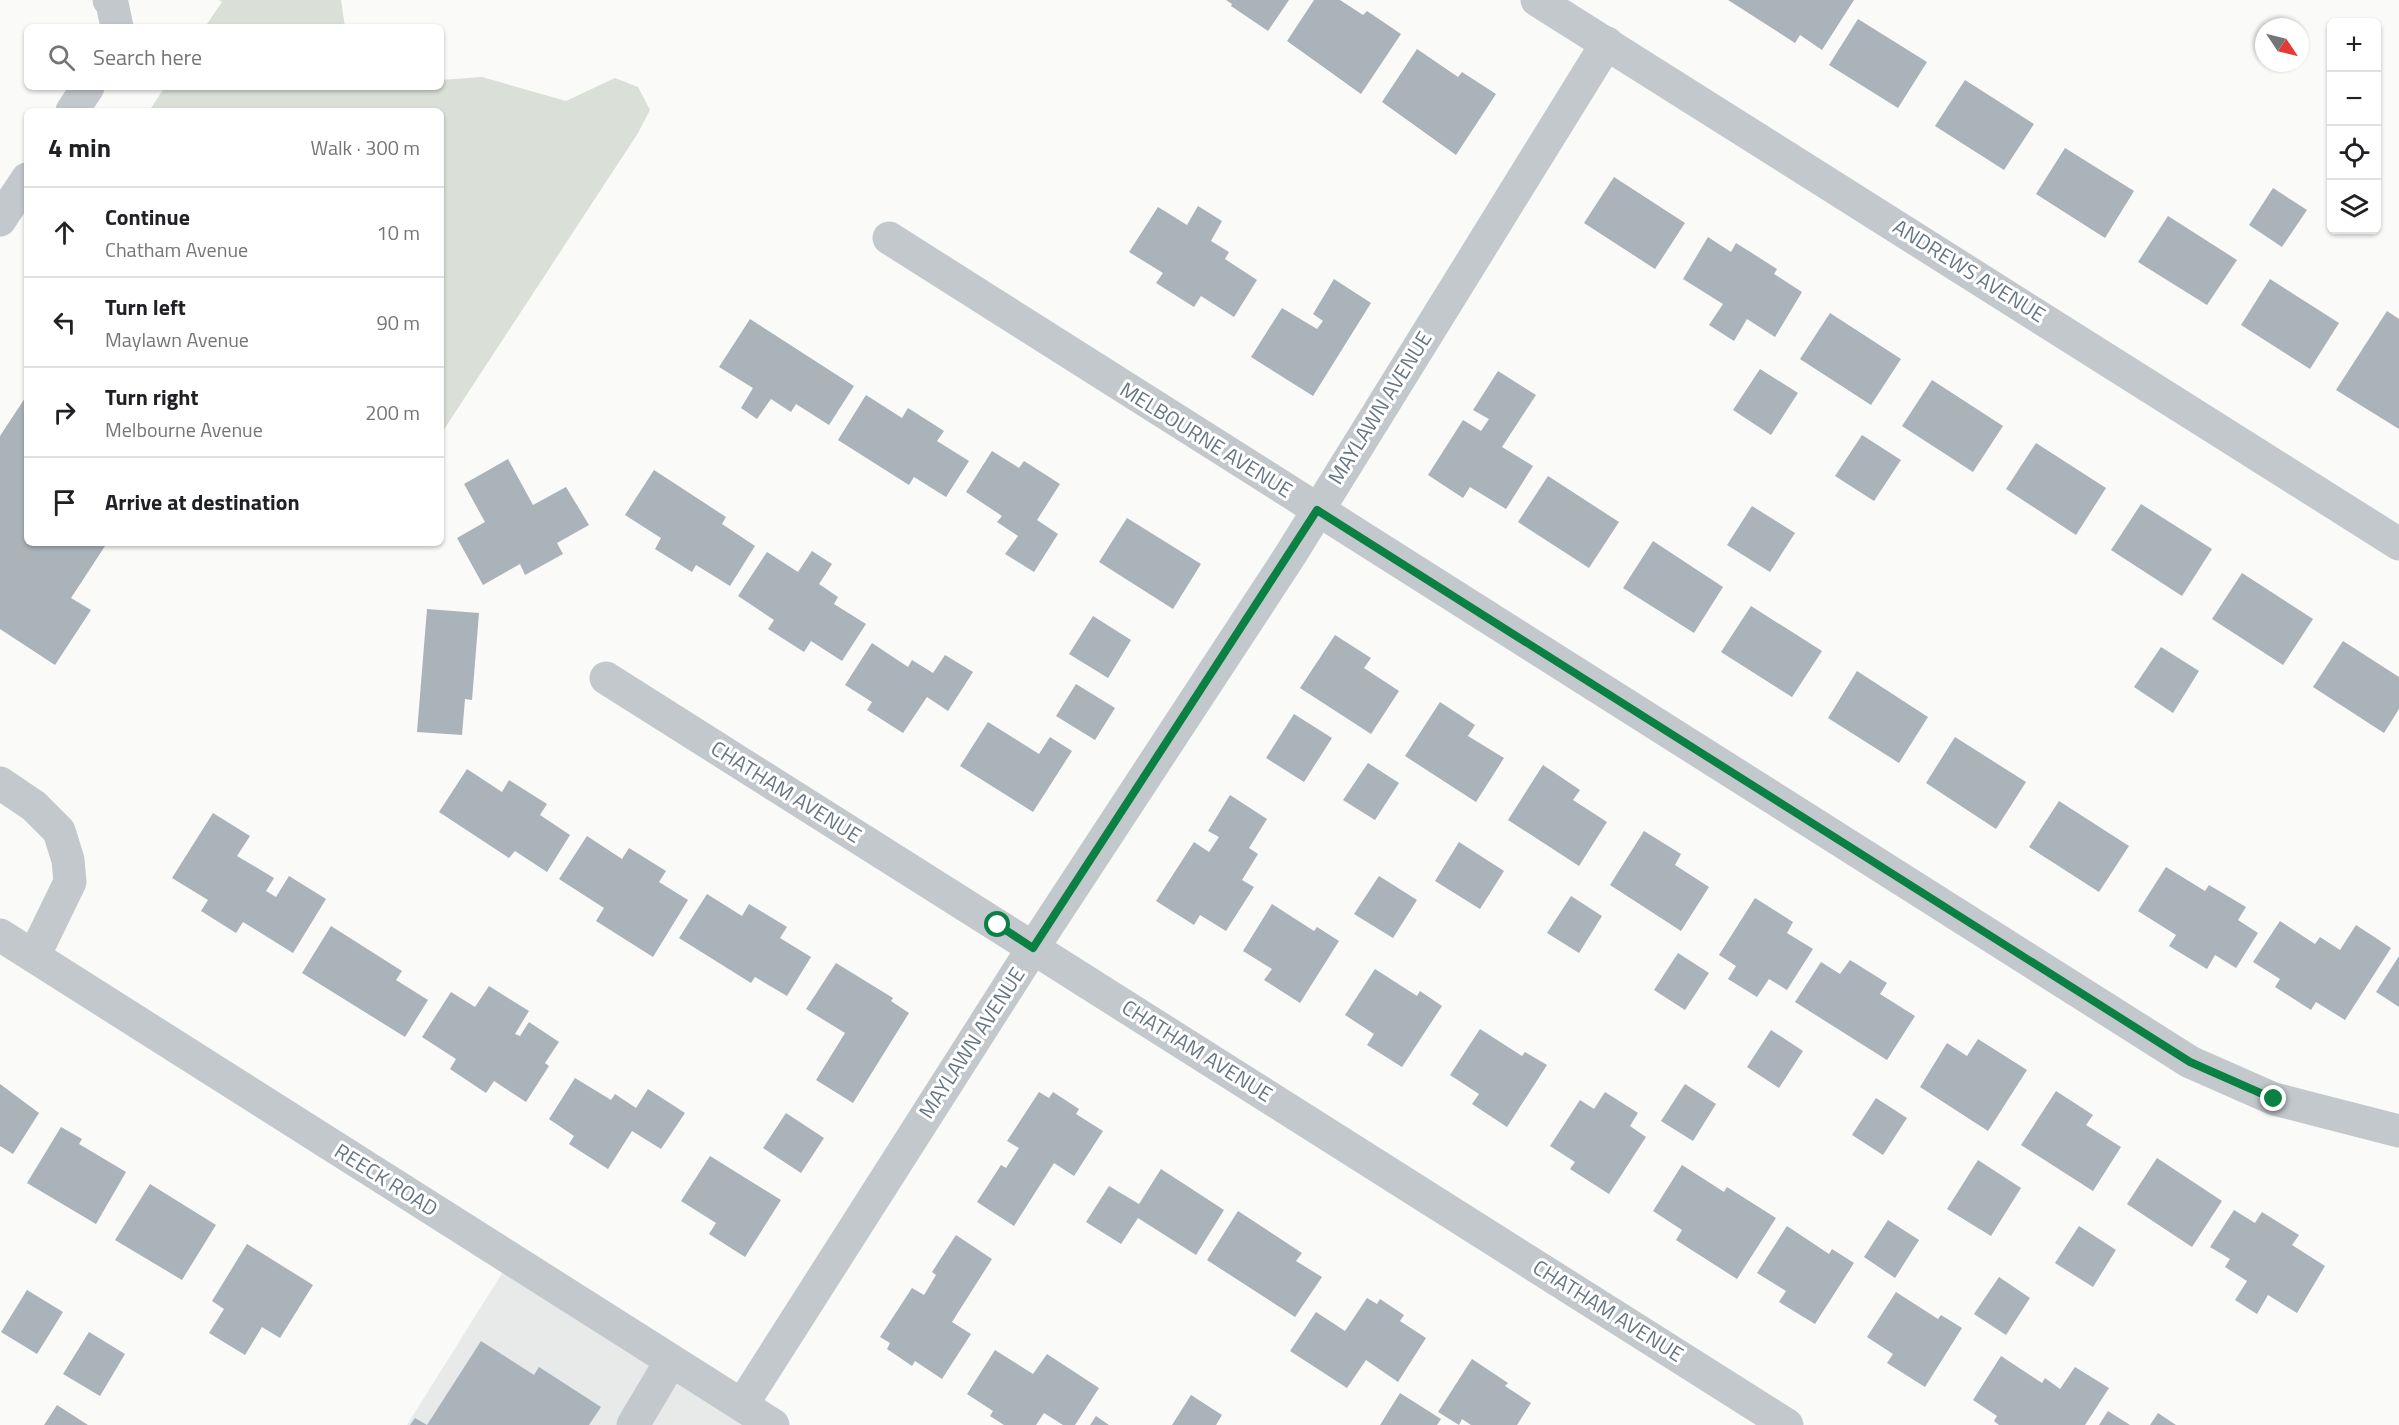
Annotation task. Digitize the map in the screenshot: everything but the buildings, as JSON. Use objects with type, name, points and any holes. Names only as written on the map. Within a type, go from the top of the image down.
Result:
[{"type":"street","points":[[109,0],[112,3],[116,24]]},
{"type":"street","name":"ANDREWS AVENUE","points":[[1537,0],[2399,544]]},
{"type":"street","name":"MAYLAWN AVENUE","points":[[742,1405],[1033,948],[1317,510],[1606,43]]},
{"type":"street","points":[[74,108],[86,90]]},
{"type":"street","points":[[0,220],[24,184]]},
{"type":"street","name":"MELBOURNE AVENUE","points":[[889,238],[2190,1062],[2274,1099],[2399,1131]]},
{"type":"street","name":"CHATHAM AVENUE","points":[[606,678],[1787,1425]]},
{"type":"street","points":[[0,783],[34,806],[59,831],[68,860],[70,882],[34,956]]},
{"type":"street","name":"REECK ROAD","points":[[0,935],[773,1425]]},
{"type":"street","points":[[633,1425],[671,1360]]},
{"type":"shaded area","points":[[219,0],[341,0],[345,24],[207,24],[222,2]]},
{"type":"shaded area","points":[[482,77],[566,101],[615,78],[638,87],[650,110],[638,133],[444,429],[444,108],[151,108],[163,90],[444,90],[444,80]]},
{"type":"shaded area","points":[[511,1259],[773,1425],[407,1425]]},
{"type":"route","points":[[998,925],[1033,948],[1291,554],[1317,510],[2190,1062],[2274,1099]]}]
